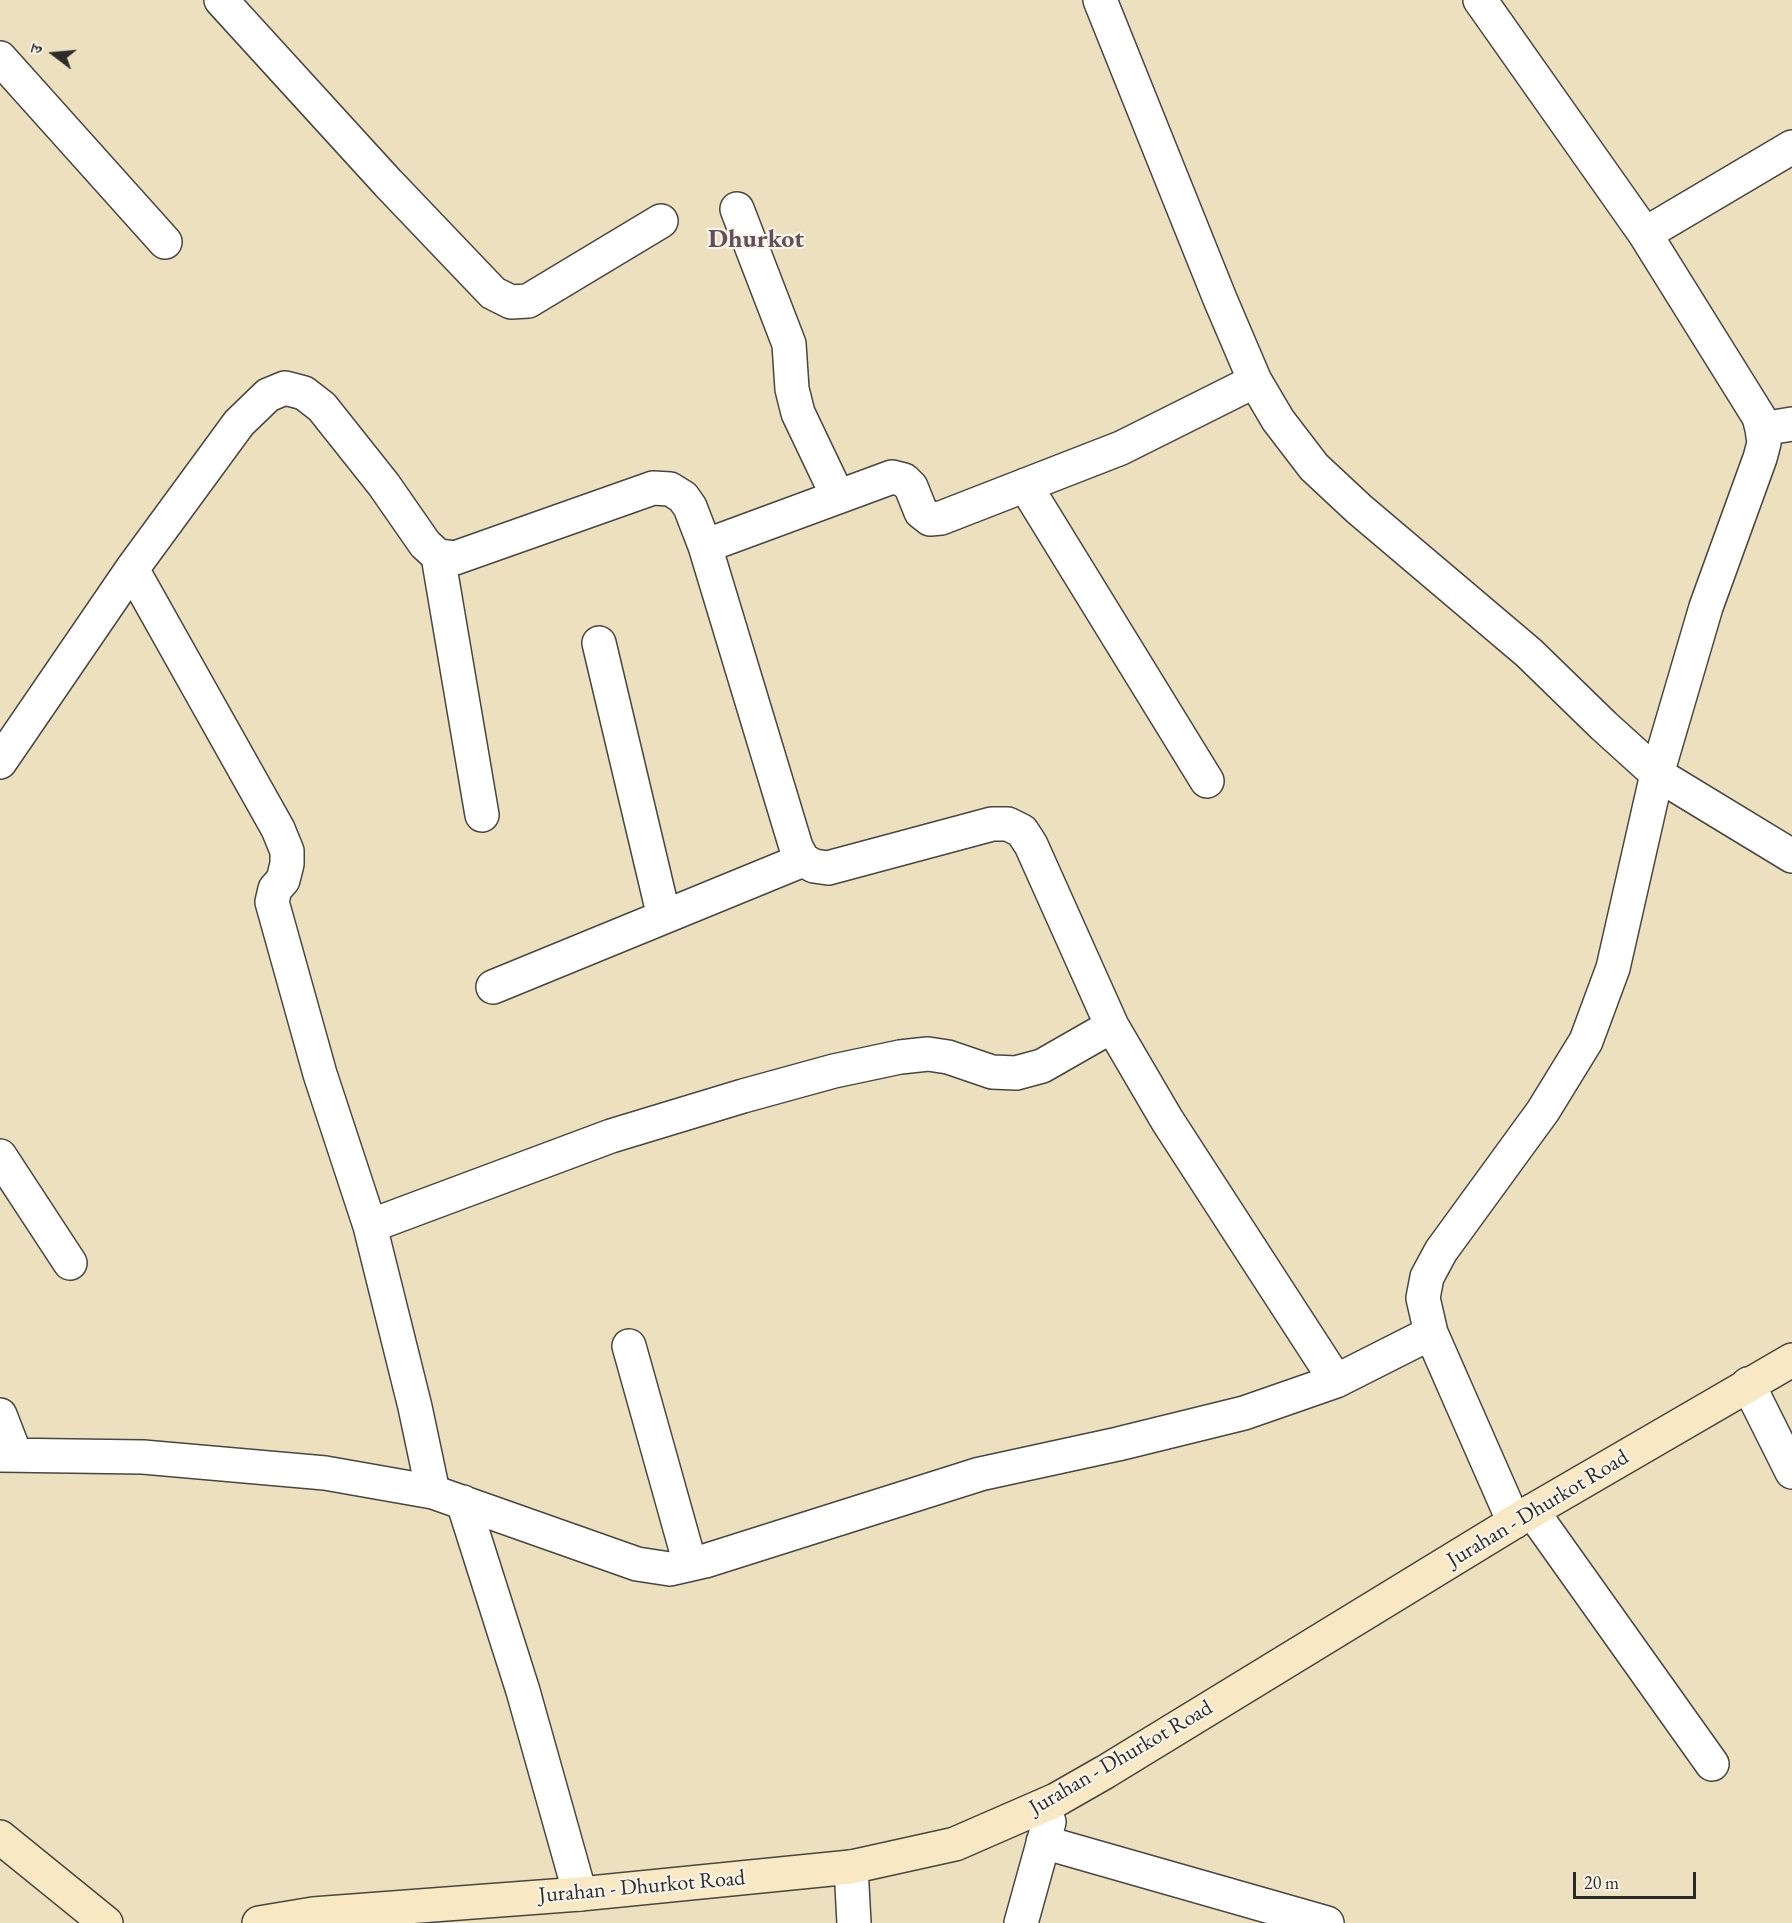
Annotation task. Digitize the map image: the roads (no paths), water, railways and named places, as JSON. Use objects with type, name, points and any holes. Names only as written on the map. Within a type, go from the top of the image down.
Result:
[{"type":"street","points":[[221,0],[493,293],[511,302],[528,301],[662,222]]},
{"type":"street","points":[[1100,0],[1255,381],[1278,420],[1314,467],[1426,567],[1529,653],[1657,774],[1792,856]]},
{"type":"street","points":[[1480,0],[1645,234],[1759,417],[1777,426],[1764,443],[1706,607],[1657,774],[1613,968],[1586,1041],[1544,1111],[1441,1251],[1427,1277],[1423,1298],[1431,1333],[1523,1516],[1712,1764]]},
{"type":"street","points":[[0,58],[165,242]]},
{"type":"street","points":[[1645,234],[1792,147]]},
{"type":"street","points":[[737,209],[789,344],[792,389],[798,413],[838,497]]},
{"type":"street","points":[[705,546],[892,477],[904,480],[911,487],[921,512],[930,519],[941,518],[1121,448],[1255,381]]},
{"type":"street","points":[[0,762],[132,569],[239,423],[268,395],[285,388],[304,393],[322,407],[384,485],[425,544],[438,556],[455,558],[653,488],[670,489],[683,497],[690,507],[705,546],[796,847],[803,860],[814,866],[828,868],[992,824],[1008,824],[1022,831],[1036,855],[1112,1026],[1167,1120],[1336,1381]]},
{"type":"street","points":[[1025,485],[1207,781]]},
{"type":"street","points":[[438,556],[482,815]]},
{"type":"street","points":[[132,569],[278,829],[287,852],[283,880],[275,890],[272,902],[320,1074],[370,1226],[415,1407],[523,1691],[580,1894]]},
{"type":"street","points":[[598,643],[664,917]]},
{"type":"street","points":[[493,987],[803,860]]},
{"type":"street","points":[[370,1226],[611,1136],[834,1071],[900,1057],[928,1054],[948,1057],[992,1072],[1016,1072],[1042,1066],[1112,1026]]},
{"type":"street","points":[[0,1156],[70,1263]]},
{"type":"street","points":[[0,1415],[8,1454],[143,1457],[314,1472],[448,1497],[637,1564],[670,1569],[716,1557],[980,1474],[1118,1444],[1244,1413],[1336,1381],[1431,1333]]},
{"type":"street","points":[[629,1346],[690,1564]]},
{"type":"street","name":"Jurahan - Dhurkot Road","points":[[259,1923],[313,1914],[580,1894],[851,1867],[955,1844],[1056,1800],[1105,1772],[1523,1516],[1792,1360]]},
{"type":"street","points":[[1748,1384],[1792,1472]]},
{"type":"street","points":[[1021,1923],[1056,1800]]},
{"type":"street","points":[[0,1837],[106,1923]]},
{"type":"street","points":[[1043,1842],[1327,1923]]},
{"type":"street","points":[[851,1867],[854,1923]]},
{"type":"district","name":"Dhurkot","points":[[756,240]]}]
